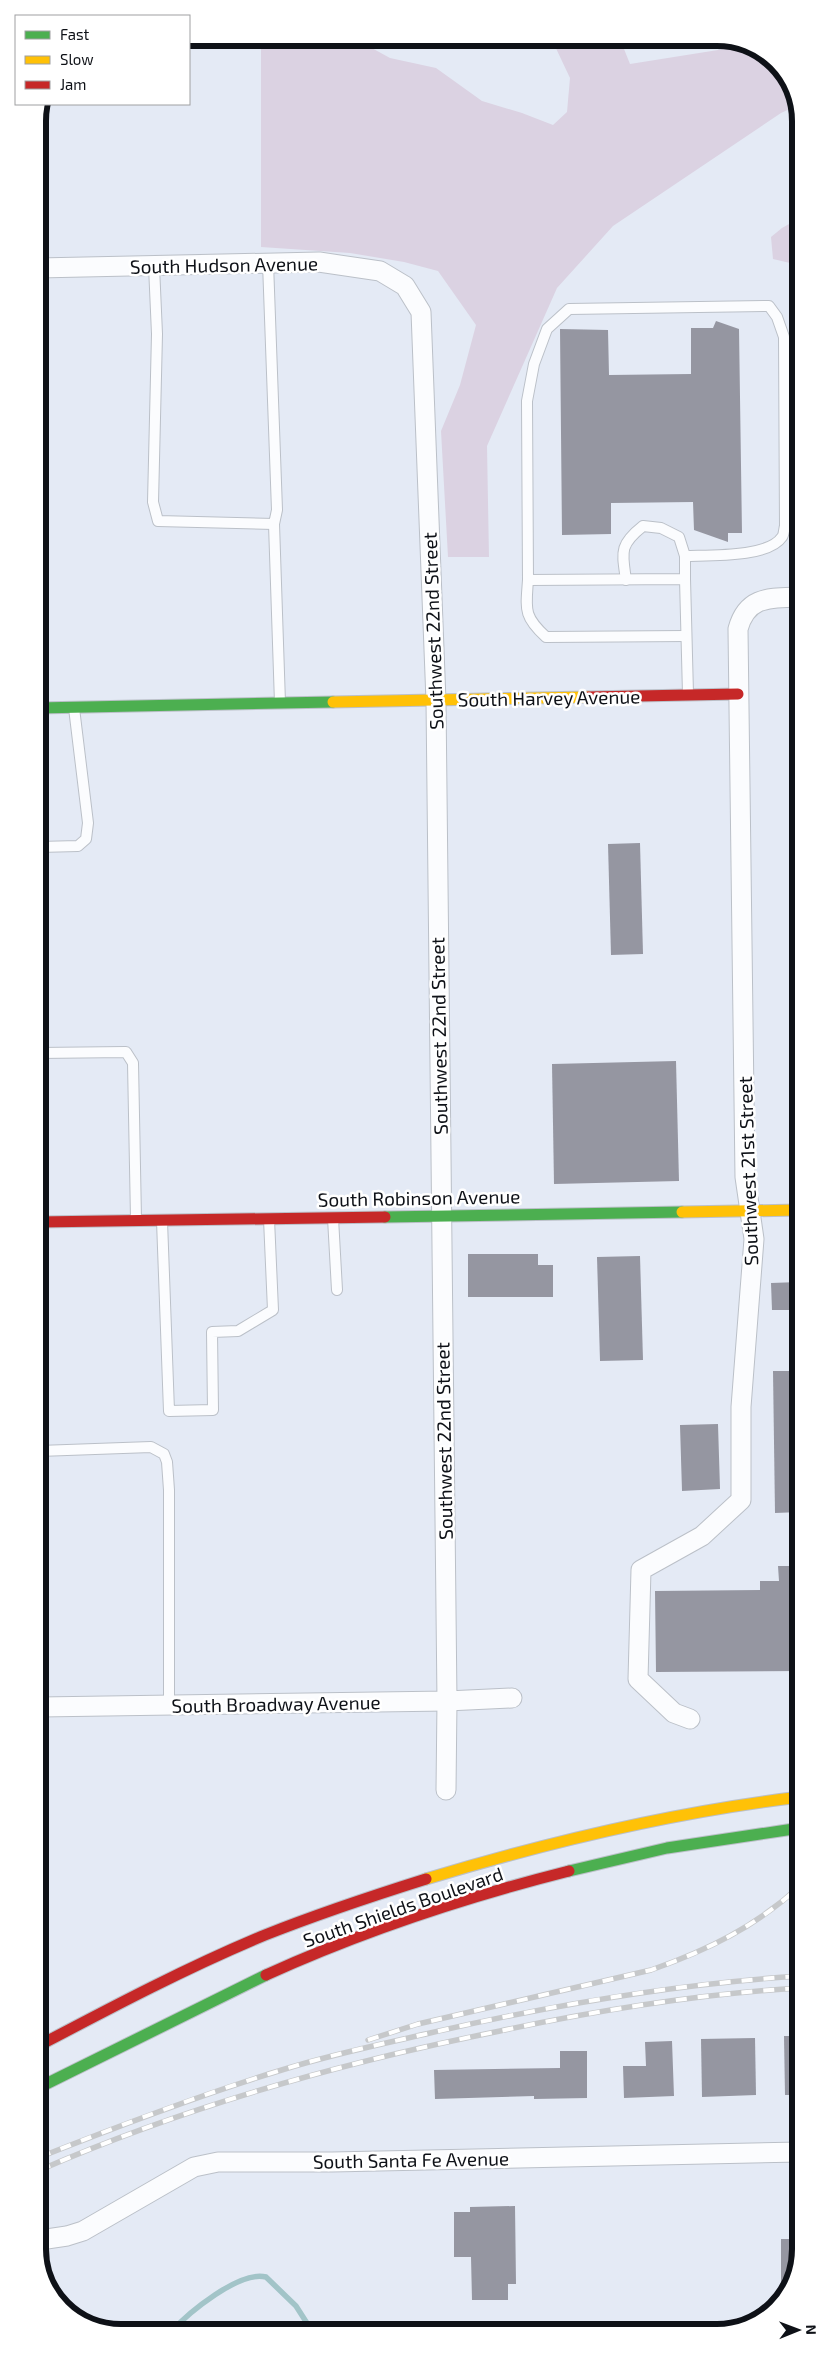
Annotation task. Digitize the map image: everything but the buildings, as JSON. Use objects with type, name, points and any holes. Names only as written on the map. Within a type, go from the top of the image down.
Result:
[{"type":"main road","name":"South Harvey Avenue","points":[[46,708],[738,694]]},
{"type":"main road","name":"South Robinson Avenue","points":[[46,1222],[792,1210]]},
{"type":"main road","name":"South Shields Boulevard","points":[[46,2042],[186,1970],[266,1935],[372,1896],[519,1852],[645,1823],[792,1799]]},
{"type":"main road","name":"South Shields Boulevard","points":[[46,2084],[199,2006],[278,1970],[380,1929],[527,1882],[652,1852],[792,1829]]},
{"type":"street","name":"South Hudson Avenue","points":[[46,268],[319,262],[380,272],[405,286]]},
{"type":"street","name":"Southwest 22nd Street","points":[[405,286],[421,312],[436,701],[447,1702],[446,1790]]},
{"type":"street","points":[[738,694],[738,629],[744,613],[754,604],[761,601],[792,598]]},
{"type":"street","name":"Southwest 21st Street","points":[[690,1719],[674,1713],[638,1679],[641,1570],[702,1536],[741,1500],[741,1407],[754,1239],[745,1167],[738,694]]},
{"type":"street","name":"South Broadway Avenue","points":[[46,1707],[447,1702],[512,1698]]},
{"type":"street","name":"South Santa Fe Avenue","points":[[46,2239],[83,2231],[194,2167],[218,2162],[342,2162],[792,2152]]},
{"type":"lane","points":[[268,263],[278,510],[274,524],[280,704]]},
{"type":"lane","points":[[154,266],[157,334],[153,502],[158,521],[274,524]]},
{"type":"lane","points":[[685,556],[742,553],[770,547],[782,537],[785,526],[784,337],[777,317],[768,306],[569,309],[547,329],[534,364],[527,401],[528,580],[526,610],[532,624],[546,637],[686,636]]},
{"type":"lane","points":[[626,580],[622,552],[630,536],[643,526],[661,528],[679,537],[685,556],[688,695]]},
{"type":"lane","points":[[528,580],[685,579]]},
{"type":"lane","points":[[46,847],[78,846],[86,839],[88,823],[74,707]]},
{"type":"lane","points":[[46,1053],[126,1052],[133,1063],[136,1220]]},
{"type":"lane","points":[[333,1217],[337,1290]]},
{"type":"lane","points":[[162,1220],[169,1411],[214,1410],[212,1332],[238,1331],[273,1310],[268,1218]]},
{"type":"lane","points":[[46,1451],[151,1448],[164,1454],[167,1462],[169,1490],[169,1705]]},
{"type":"shaded area","points":[[261,46],[368,46],[390,58],[436,68],[482,101],[553,125],[567,112],[570,78],[555,46],[623,46],[630,64],[731,48],[754,56],[773,72],[784,88],[790,109],[781,113],[613,226],[557,288],[487,446],[489,557],[448,557],[441,431],[460,385],[476,325],[438,271],[404,262],[350,253],[261,247]]},
{"type":"shaded area","points":[[792,222],[792,262],[790,263],[773,259],[771,237]]},
{"type":"waterway","points":[[179,2324],[202,2304],[229,2286],[255,2277],[266,2277],[296,2306],[308,2324]]},
{"type":"railway","points":[[368,2040],[418,2024],[651,1970],[692,1954],[730,1936],[766,1914],[792,1893]]},
{"type":"railway","points":[[46,2155],[192,2099],[303,2064],[358,2050],[522,2013],[614,1997],[707,1984],[792,1977]]},
{"type":"railway","points":[[46,2168],[96,2147],[209,2106],[325,2072],[441,2043],[612,2010],[724,1994],[792,1989]]},
{"type":"traffic: fast","points":[[46,708],[333,702]]},
{"type":"traffic: fast","points":[[385,1217],[682,1212]]},
{"type":"traffic: fast","points":[[569,1871],[667,1848],[792,1829]]},
{"type":"traffic: fast","points":[[46,2084],[266,1975]]},
{"type":"traffic: slow","points":[[333,702],[588,697]]},
{"type":"traffic: slow","points":[[682,1212],[792,1210]]},
{"type":"traffic: slow","points":[[426,1879],[472,1865],[612,1830],[706,1811],[792,1798]]},
{"type":"traffic: jam","points":[[588,697],[738,694]]},
{"type":"traffic: jam","points":[[46,1222],[385,1217]]},
{"type":"traffic: jam","points":[[266,1975],[340,1944],[415,1916],[569,1871]]},
{"type":"traffic: jam","points":[[46,2042],[151,1987],[236,1947],[325,1913],[426,1879]]}]
